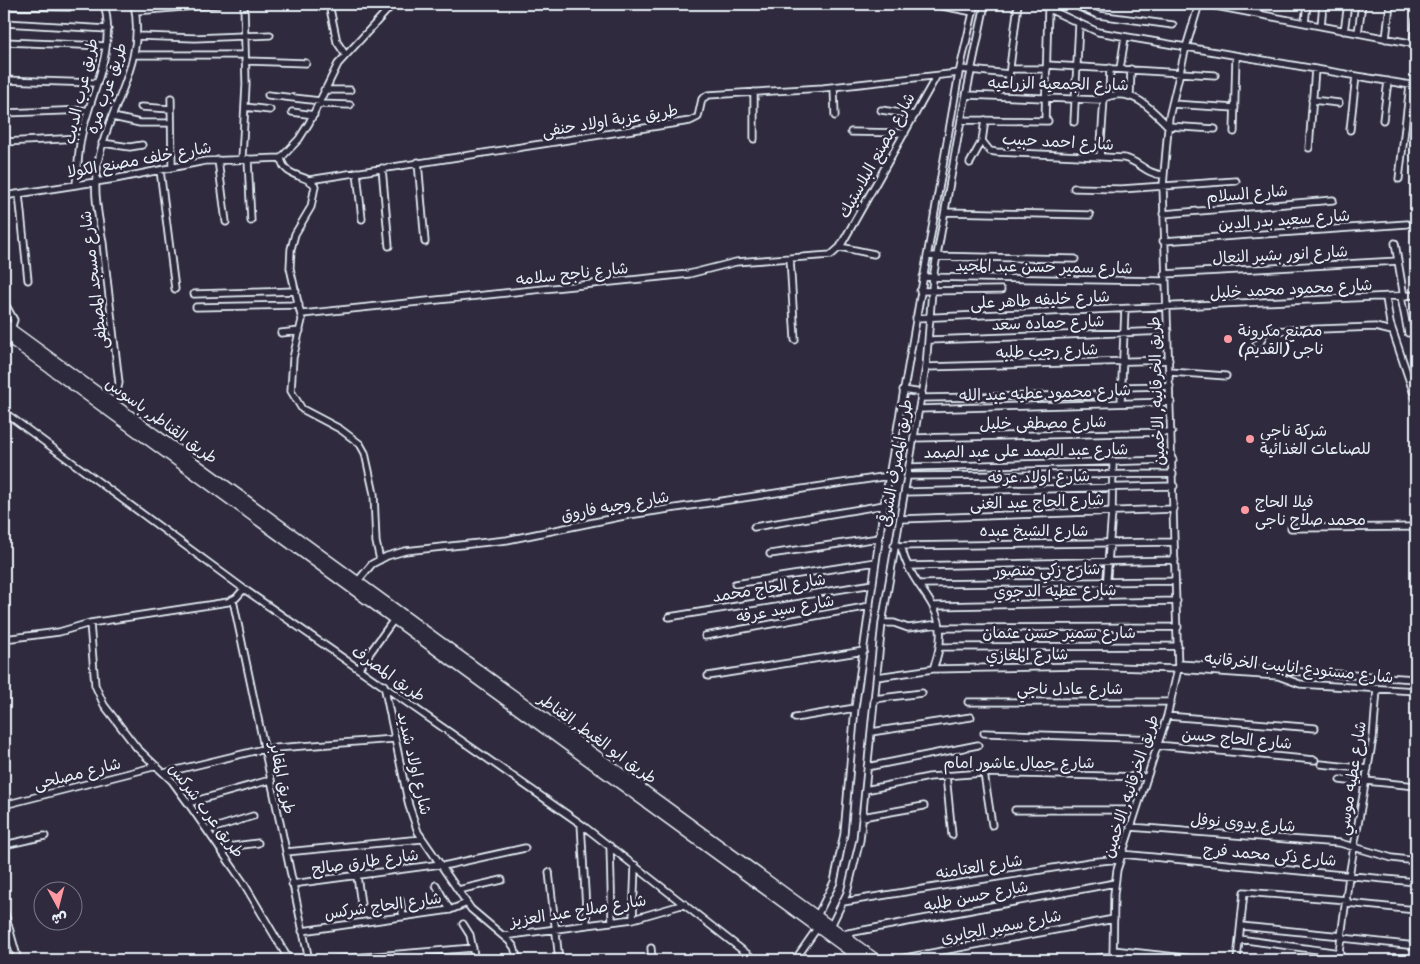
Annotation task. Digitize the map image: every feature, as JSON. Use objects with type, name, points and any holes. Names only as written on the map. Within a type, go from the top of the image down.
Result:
[{"type":"main road","name":"طريق القناطر, باسوس","points":[[6,329],[114,403],[299,545]]},
{"type":"main road","name":"طريق القناطر, باسوس","points":[[6,329],[299,545]]},
{"type":"main road","name":"طريق ابو الغيط, القناطر","points":[[299,545],[357,582],[877,960]]},
{"type":"main road","name":"طريق ابو الغيط, القناطر","points":[[299,545],[395,618],[862,960]]},
{"type":"street","name":"طريق عرب الديب","points":[[76,184],[81,138],[106,46],[108,29],[104,4]]},
{"type":"street","name":"طريق عرب مره","points":[[96,182],[102,143],[134,55],[138,36],[134,4]]},
{"type":"street","points":[[136,11],[219,4]]},
{"type":"street","points":[[244,4],[245,158],[251,222]]},
{"type":"street","points":[[329,4],[337,42],[345,54]]},
{"type":"street","points":[[380,560],[376,542],[374,494],[360,444],[340,429],[302,409],[291,391],[293,358],[300,332],[302,314],[290,268],[290,249],[295,234],[313,202],[314,186],[309,180],[294,176],[282,164],[281,158],[298,139],[314,114],[324,90],[345,54],[393,4]]},
{"type":"street","points":[[932,4],[973,12]]},
{"type":"street","name":"طريق المصرف الشرقى","points":[[818,916],[834,882],[844,834],[855,708],[884,505],[920,290],[960,71],[975,4]]},
{"type":"street","name":"طريق المصرف الشرقى","points":[[831,926],[842,902],[860,840],[882,623],[922,395],[929,340],[933,278],[961,120],[985,4]]},
{"type":"street","points":[[1008,83],[1018,4]]},
{"type":"street","points":[[1038,4],[1098,32],[1413,86],[1399,179]]},
{"type":"street","points":[[1072,4],[1082,6],[1098,15],[1173,26]]},
{"type":"street","name":"طريق الخرقانيه, الاخمين","points":[[1113,956],[1115,883],[1120,857],[1167,716],[1178,666],[1174,474],[1164,274],[1163,175],[1172,104],[1198,4]]},
{"type":"street","points":[[1205,4],[1410,43],[1413,42],[1416,20]]},
{"type":"street","points":[[1305,23],[1307,4]]},
{"type":"street","points":[[1321,26],[1323,4]]},
{"type":"street","points":[[1344,31],[1348,4]]},
{"type":"street","points":[[1358,33],[1362,4]]},
{"type":"street","points":[[1386,39],[1390,4]]},
{"type":"street","points":[[4,6],[69,7]]},
{"type":"street","points":[[961,120],[1046,121],[1048,8]]},
{"type":"street","points":[[4,23],[108,29]]},
{"type":"street","points":[[1074,122],[1080,24]]},
{"type":"street","points":[[138,36],[195,38],[270,35]]},
{"type":"street","points":[[1120,69],[1126,37]]},
{"type":"street","points":[[4,42],[106,46]]},
{"type":"street","points":[[134,55],[245,58],[306,63]]},
{"type":"street","points":[[1234,132],[1236,56]]},
{"type":"street","name":"طريق عزبة اولاد حنفى","points":[[309,180],[690,121],[698,117],[704,97],[936,77],[971,70],[1010,72],[1047,67],[1077,66],[1215,76]]},
{"type":"street","points":[[1100,157],[1110,68]]},
{"type":"street","points":[[1130,96],[1131,69]]},
{"type":"street","points":[[1309,148],[1315,70]]},
{"type":"street","points":[[1350,130],[1356,76]]},
{"type":"street","name":"شارع مصنع البلاستيك","points":[[840,247],[936,77]]},
{"type":"street","points":[[4,80],[96,83]]},
{"type":"street","points":[[1383,120],[1388,81]]},
{"type":"street","points":[[834,87],[835,116]]},
{"type":"street","points":[[324,90],[350,90]]},
{"type":"street","points":[[754,92],[754,139]]},
{"type":"street","points":[[268,95],[350,106]]},
{"type":"street","name":"شارع الجمعيه الزراعيه","points":[[966,95],[1076,99],[1130,96],[1143,102],[1168,126]]},
{"type":"street","points":[[171,98],[172,167]]},
{"type":"street","points":[[1312,100],[1339,103]]},
{"type":"street","points":[[1172,104],[1235,108]]},
{"type":"street","points":[[141,107],[171,109]]},
{"type":"street","points":[[245,107],[270,110]]},
{"type":"street","points":[[4,113],[88,110]]},
{"type":"street","points":[[881,110],[915,115]]},
{"type":"street","points":[[292,112],[314,114]]},
{"type":"street","points":[[112,118],[140,123],[171,123]]},
{"type":"street","points":[[970,163],[982,141],[985,120]]},
{"type":"street","points":[[1168,126],[1215,129]]},
{"type":"street","points":[[851,132],[905,134]]},
{"type":"street","points":[[4,142],[81,138]]},
{"type":"street","name":"شارع احمد حبيب","points":[[982,141],[990,151],[996,152],[1129,159],[1149,173],[1163,175]]},
{"type":"street","points":[[102,143],[130,147],[142,145]]},
{"type":"street","name":"شارع خلف مصنع الكولا","points":[[4,196],[218,160],[281,158]]},
{"type":"street","points":[[218,160],[226,222]]},
{"type":"street","points":[[418,162],[425,242]]},
{"type":"street","points":[[382,168],[389,246]]},
{"type":"street","points":[[160,170],[175,289]]},
{"type":"street","points":[[357,172],[362,219]]},
{"type":"street","points":[[1074,188],[1120,189],[1236,181]]},
{"type":"street","name":"شارع مسجد المصطفى","points":[[96,182],[119,383],[114,403]]},
{"type":"street","points":[[4,190],[4,196]]},
{"type":"street","points":[[19,194],[28,280]]},
{"type":"street","name":"شارع السلام","points":[[1163,214],[1333,200]]},
{"type":"street","points":[[945,212],[1090,215]]},
{"type":"street","name":"شارع سعيد بدر الدين","points":[[1163,241],[1407,224]]},
{"type":"street","points":[[1395,243],[1408,333]]},
{"type":"street","points":[[840,247],[874,254]]},
{"type":"street","name":"شارع ناجح سلامه","points":[[302,314],[689,274],[736,262],[832,255],[840,247]]},
{"type":"street","points":[[927,256],[1075,258]]},
{"type":"street","points":[[790,258],[795,340]]},
{"type":"street","name":"شارع انور بشير النعال","points":[[1164,274],[1398,261]]},
{"type":"street","name":"شارع سمير حسن عبد المجيد","points":[[923,278],[1165,281]]},
{"type":"street","points":[[920,290],[1001,290]]},
{"type":"street","points":[[194,294],[296,291]]},
{"type":"street","name":"شارع محمود محمد خليل","points":[[1167,307],[1386,298],[1416,295]]},
{"type":"street","points":[[1386,298],[1392,331],[1416,400]]},
{"type":"street","points":[[4,302],[14,320],[6,329]]},
{"type":"street","points":[[196,307],[299,305]]},
{"type":"street","name":"شارع خليفه طاهر على","points":[[916,318],[1167,307]]},
{"type":"street","name":"شارع مصطفى خليل","points":[[1122,403],[1121,387],[1125,309]]},
{"type":"street","points":[[1256,344],[1260,343],[1265,331],[1374,328],[1392,331]]},
{"type":"street","name":"شارع حماده سعد","points":[[929,340],[1168,331]]},
{"type":"street","points":[[281,333],[300,332]]},
{"type":"street","name":"شارع رجب طلبه","points":[[926,367],[1169,360]]},
{"type":"street","points":[[1170,372],[1226,376]]},
{"type":"street","points":[[1121,387],[1170,386]]},
{"type":"street","points":[[903,390],[922,395],[1092,395]]},
{"type":"street","name":"شارع محمود عطيه عبد الله","points":[[919,409],[1171,402]]},
{"type":"street","name":"طريق المصرف","points":[[4,412],[244,589],[581,824],[686,904],[755,960]]},
{"type":"street","name":"شارع مصطفى خليل","points":[[914,438],[1172,432]]},
{"type":"street","name":"شارع عبد الصمد على عبد الصمد","points":[[910,467],[1173,460]]},
{"type":"street","points":[[1105,602],[1112,512],[1113,463]]},
{"type":"street","points":[[908,476],[1174,474]]},
{"type":"street","name":"شارع وجيه فاروق","points":[[357,582],[365,570],[380,560],[405,551],[514,538],[629,515],[889,476]]},
{"type":"street","name":"شارع اولاد عرفه","points":[[905,492],[1174,486]]},
{"type":"street","points":[[754,527],[884,505]]},
{"type":"street","name":"شارع الحاج عبد الغنى","points":[[901,519],[1174,509]]},
{"type":"street","points":[[1292,528],[1416,527]]},
{"type":"street","points":[[770,554],[880,538]]},
{"type":"street","name":"شارع الشيخ عبده","points":[[897,546],[1174,542]]},
{"type":"street","points":[[897,546],[934,606],[939,626],[940,647],[933,669]]},
{"type":"street","points":[[908,566],[1175,560]]},
{"type":"street","points":[[735,584],[876,562]]},
{"type":"street","name":"شارع زكي منصور","points":[[920,584],[1175,581]]},
{"type":"street","name":"شارع الحاج محمد","points":[[669,617],[873,584]]},
{"type":"street","points":[[4,639],[59,632],[90,623],[232,600],[244,589]]},
{"type":"street","name":"طريق المقابر","points":[[232,600],[309,960]]},
{"type":"street","name":"شارع عطيه الدجوي","points":[[934,606],[1177,601]]},
{"type":"street","name":"شارع سيد عرفه","points":[[705,636],[870,606]]},
{"type":"street","points":[[359,668],[395,618]]},
{"type":"street","name":"طريق عرب شركس","points":[[90,623],[95,685],[98,693],[117,724],[164,773],[208,830],[289,960]]},
{"type":"street","points":[[882,623],[894,623],[908,628],[939,626],[1178,627]]},
{"type":"street","name":"شارع سمير حسن عثمان","points":[[940,647],[1178,646]]},
{"type":"street","points":[[708,676],[864,651]]},
{"type":"street","name":"شارع المغازي","points":[[877,677],[933,669],[1178,666]]},
{"type":"street","name":"شارع مستودع انابيب الخرقانيه","points":[[1178,666],[1416,679]]},
{"type":"street","name":"شارع مستودع انابيب الخرقانيه","points":[[1178,666],[1278,676],[1300,684],[1416,691]]},
{"type":"street","name":"شارع اولاد شديد","points":[[384,686],[411,815],[422,840],[442,865],[467,903],[514,947],[518,960]]},
{"type":"street","name":"شارع عطيه موسي","points":[[1338,960],[1349,876],[1368,769],[1377,689]]},
{"type":"street","points":[[874,699],[922,693]]},
{"type":"street","name":"شارع عادل ناجي","points":[[968,702],[1171,702]]},
{"type":"street","points":[[795,718],[855,708]]},
{"type":"street","points":[[1167,716],[1315,728]]},
{"type":"street","points":[[870,732],[971,717]]},
{"type":"street","name":"شارع الحاج حسن","points":[[984,733],[1158,742],[1315,760]]},
{"type":"street","points":[[164,773],[263,749],[394,739]]},
{"type":"street","points":[[867,767],[978,745]]},
{"type":"street","points":[[1321,764],[1368,769]]},
{"type":"street","name":"شارع مصلحى","points":[[4,805],[157,766]]},
{"type":"street","points":[[984,773],[992,825]]},
{"type":"street","name":"شارع جمال عاشور امام","points":[[865,790],[946,775],[984,773],[1146,777]]},
{"type":"street","points":[[946,775],[952,835]]},
{"type":"street","points":[[188,803],[270,780]]},
{"type":"street","points":[[1340,780],[1416,786]]},
{"type":"street","points":[[862,817],[924,806]]},
{"type":"street","points":[[1015,810],[1135,810]]},
{"type":"street","points":[[208,830],[253,816]]},
{"type":"street","points":[[581,824],[586,925]]},
{"type":"street","name":"شارع بدوى نوفل","points":[[1130,827],[1355,846],[1392,858],[1416,861]]},
{"type":"street","points":[[4,845],[45,836]]},
{"type":"street","points":[[286,852],[422,840]]},
{"type":"street","points":[[220,848],[258,843]]},
{"type":"street","points":[[610,846],[612,922]]},
{"type":"street","name":"شارع طارق صالح","points":[[292,884],[442,865],[525,848]]},
{"type":"street","name":"شارع العتامنه","points":[[842,902],[1120,857]]},
{"type":"street","name":"شارع ذكى محمد فرج","points":[[1120,857],[1416,882]]},
{"type":"street","points":[[634,919],[635,865]]},
{"type":"street","points":[[549,872],[559,960]]},
{"type":"street","points":[[357,876],[362,904]]},
{"type":"street","points":[[458,890],[502,880]]},
{"type":"street","name":"شارع حسن طلبه","points":[[842,934],[1115,883]]},
{"type":"street","points":[[436,885],[450,910]]},
{"type":"street","points":[[1237,960],[1244,892],[1347,901],[1416,910]]},
{"type":"street","points":[[400,900],[403,917]]},
{"type":"street","name":"شارع الحاج شركس","points":[[302,931],[450,910],[467,903]]},
{"type":"street","name":"شارع صلاح عبد العزيز","points":[[503,936],[634,919],[686,904]]},
{"type":"street","points":[[4,910],[18,960]]},
{"type":"street","name":"شارع سمير الجابرى","points":[[894,960],[1114,919]]},
{"type":"street","points":[[463,924],[476,960]]},
{"type":"street","points":[[1241,926],[1416,946]]},
{"type":"street","points":[[795,960],[818,927]]},
{"type":"street","points":[[1239,939],[1340,953]]},
{"type":"street","points":[[327,960],[473,948]]},
{"type":"street","points":[[651,948],[652,960]]},
{"type":"street","points":[[414,952],[414,960]]},
{"type":"street","points":[[1083,960],[1113,956],[1203,960]]},
{"type":"place","name":"مصنع مكرونة ناجى (القديم)","points":[[1228,339]]},
{"type":"place","name":"شركة ناجى للصناعات الغذائية","points":[[1250,439]]},
{"type":"place","name":"فيلا الحاج محمد صلاح ناجى","points":[[1245,510]]}]
